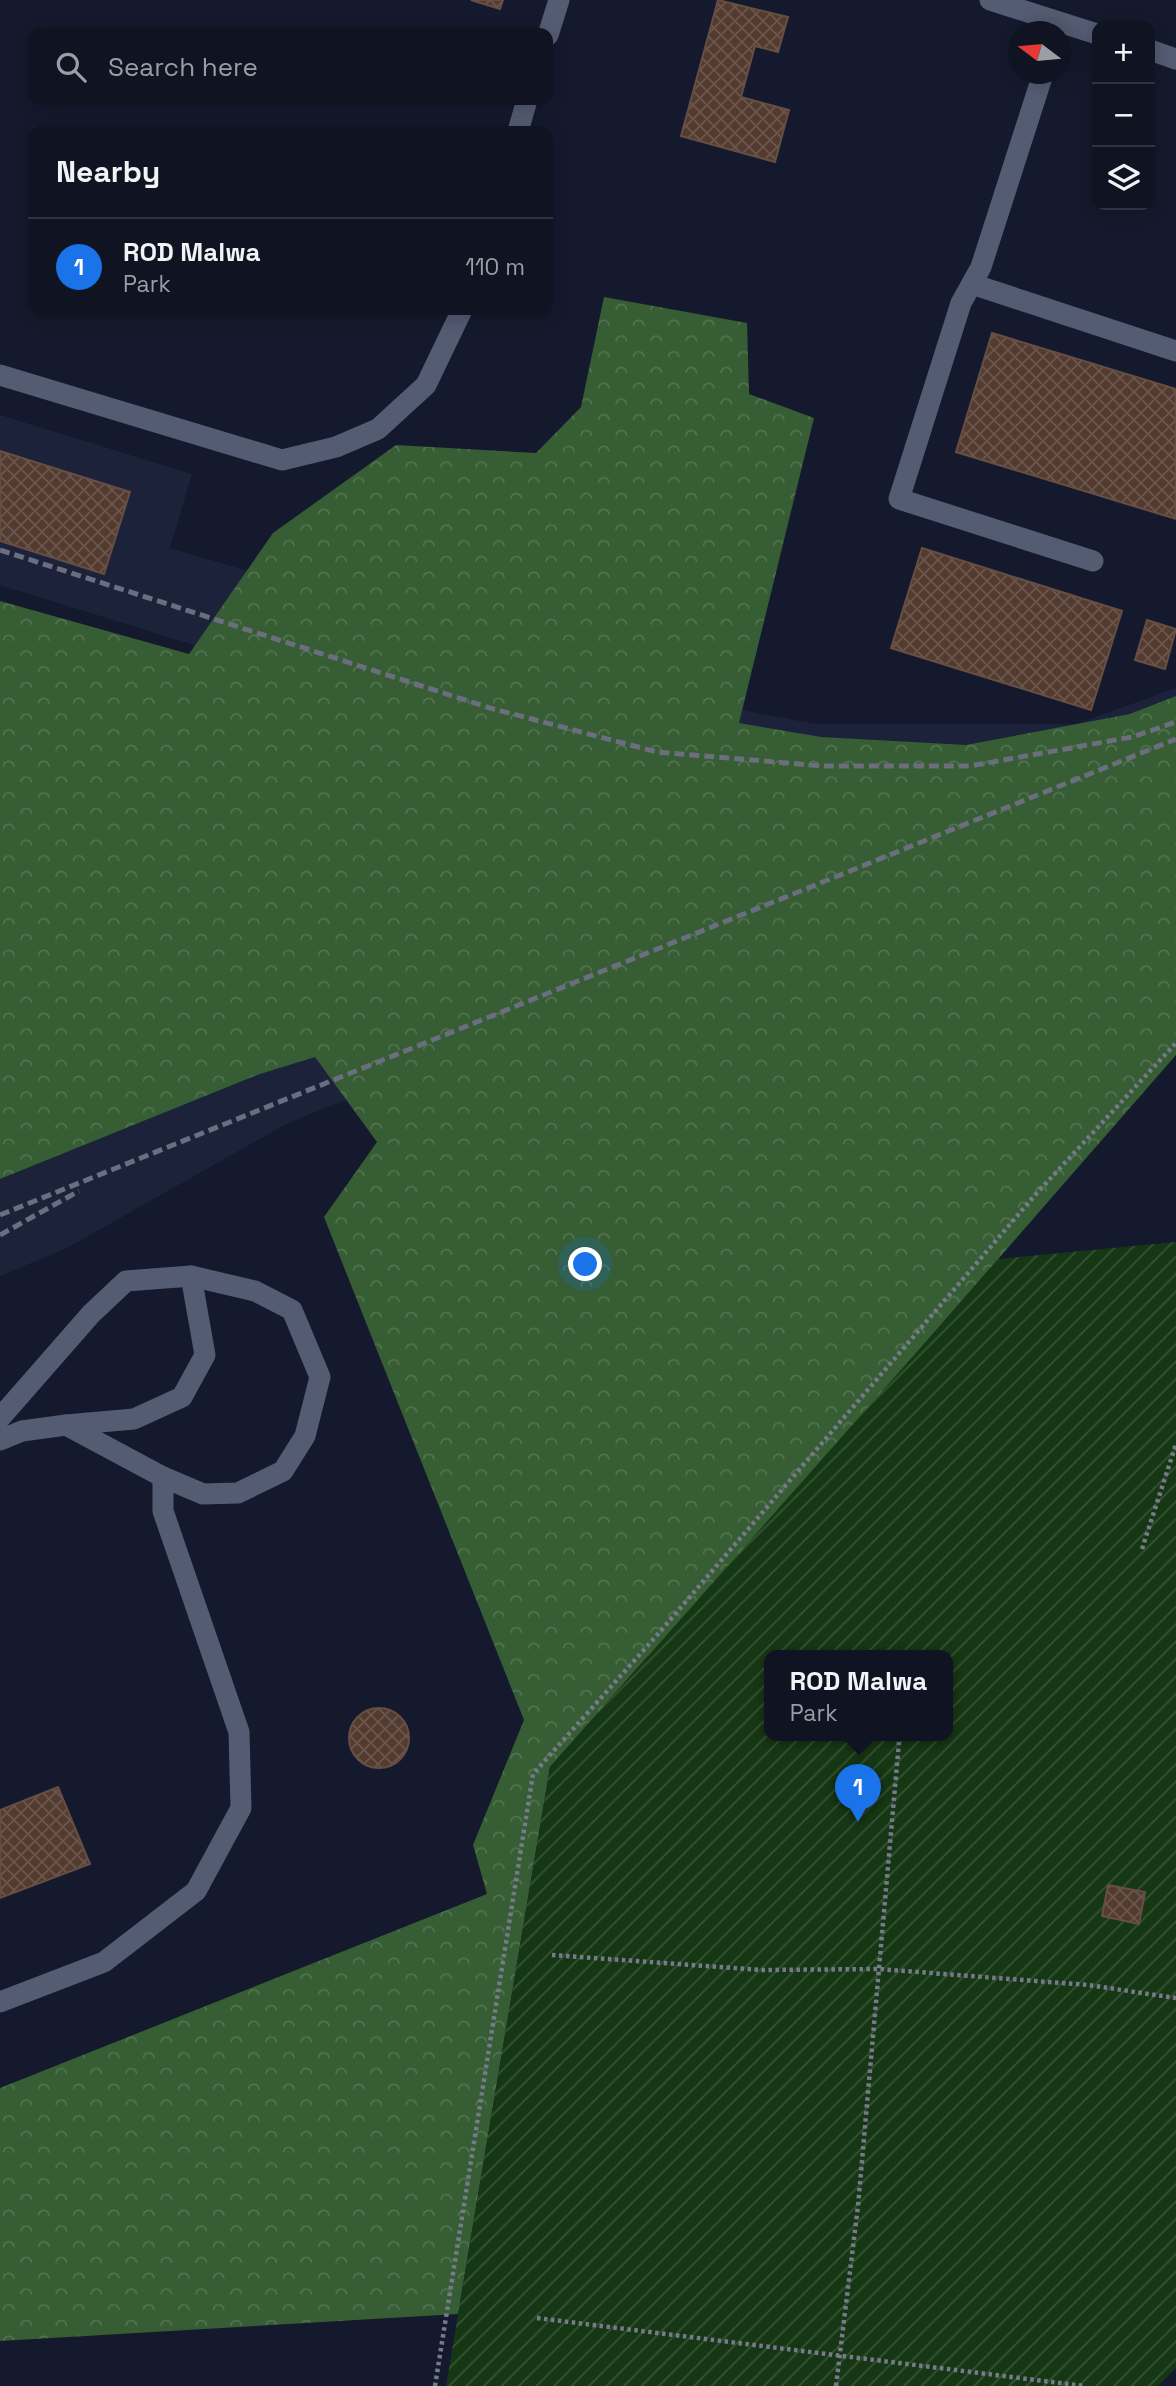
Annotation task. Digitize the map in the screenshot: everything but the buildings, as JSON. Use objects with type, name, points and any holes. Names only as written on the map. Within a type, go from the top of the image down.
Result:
[{"type":"street","points":[[550,28],[559,0]]},
{"type":"street","points":[[990,0],[1042,21]]},
{"type":"street","points":[[1071,29],[1092,33]]},
{"type":"street","points":[[1155,52],[1176,59]]},
{"type":"street","points":[[1039,84],[981,267],[961,303],[899,499],[1093,561]]},
{"type":"street","points":[[519,126],[525,105]]},
{"type":"street","points":[[972,284],[1176,351]]},
{"type":"street","points":[[0,375],[282,460],[336,447],[378,429],[426,385],[459,315]]},
{"type":"street","points":[[0,1440],[22,1430],[134,1419],[182,1397],[205,1354],[191,1276]]},
{"type":"street","points":[[0,1418],[91,1314],[126,1281],[191,1276],[256,1290],[292,1310],[320,1377],[305,1436],[284,1471],[238,1493],[203,1494],[163,1477],[66,1425]]},
{"type":"street","points":[[0,2002],[104,1962],[196,1891],[241,1808],[239,1732],[163,1511],[163,1477]]},
{"type":"path","points":[[435,2386],[533,1774],[658,1634],[1036,1194],[1176,1044]]},
{"type":"path","points":[[1142,1549],[1176,1444]]},
{"type":"path","points":[[836,2386],[858,2206],[899,1742]]},
{"type":"path","points":[[552,1955],[761,1970],[879,1969],[1088,1985],[1176,1998]]},
{"type":"path","points":[[537,2318],[1084,2386]]},
{"type":"shaded area","points":[[0,415],[192,474],[170,548],[680,698],[815,724],[1076,724],[1176,688],[1176,764],[286,1124],[69,1247],[0,1276],[0,1179],[260,1074],[426,717],[0,585]]},
{"type":"green space","points":[[604,297],[747,323],[749,394],[814,418],[739,723],[821,737],[966,745],[1130,714],[1176,696],[1176,1055],[830,1452],[1111,1561],[953,1730],[953,1650],[764,1650],[764,1656],[648,1656],[550,1767],[458,2314],[0,2341],[0,2088],[487,1894],[473,1845],[524,1720],[324,1217],[377,1142],[315,1057],[260,1074],[0,1179],[0,601],[189,654],[273,533],[396,445],[536,453],[581,407]]},
{"type":"green space","points":[[1176,1242],[1176,2368],[1158,2386],[446,2386],[550,1767],[999,1259]]},
{"type":"railway","points":[[0,550],[490,708],[657,752],[823,766],[970,766],[1132,737],[1176,722]]},
{"type":"railway","points":[[0,1215],[1176,739]]},
{"type":"railway","points":[[0,1235],[79,1191]]},
{"type":"place","name":"ROD Malwa","points":[[858,1822]]}]
